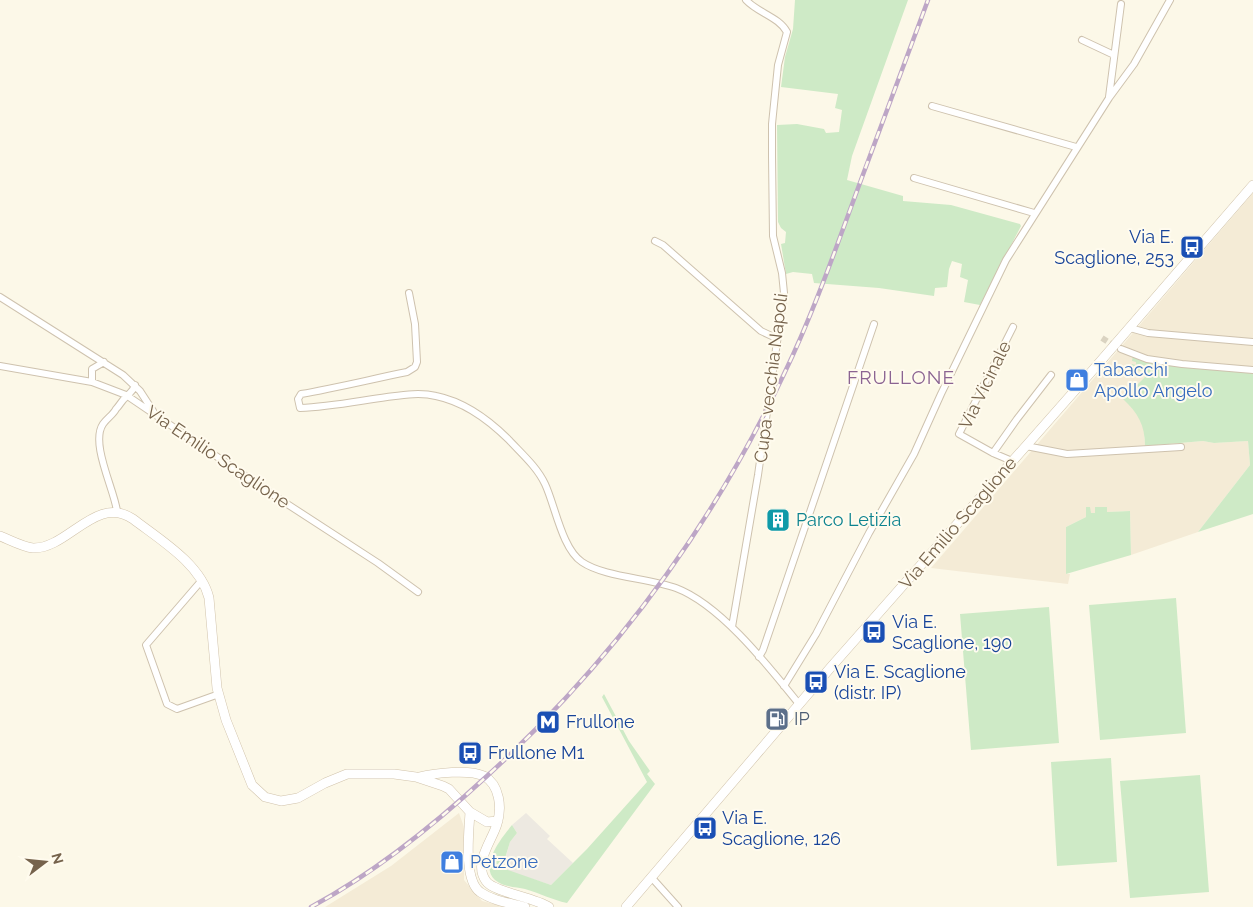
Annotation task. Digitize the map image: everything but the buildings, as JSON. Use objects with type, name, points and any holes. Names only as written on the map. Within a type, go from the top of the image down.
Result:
[{"type":"main road","name":"Via Emilio Scaglione","points":[[626,907],[799,704],[1130,328],[1253,185]]},
{"type":"main road","points":[[0,536],[33,548],[49,544],[95,517],[117,511],[126,514],[188,563],[207,588],[219,694],[226,720],[252,785],[266,797],[281,801],[298,798],[325,783],[347,774],[394,774],[416,777],[449,789],[470,812],[487,822],[498,821]]},
{"type":"main road","points":[[416,777],[462,773],[484,776],[498,794],[499,808],[498,821],[484,853],[482,866],[484,878],[491,887],[528,898],[548,907]]},
{"type":"main road","points":[[470,812],[470,873],[475,887],[495,899],[525,907]]},
{"type":"street","name":"Cupa vecchia Napoli","points":[[732,627],[758,475],[776,338],[784,293],[782,273],[773,236],[772,124],[778,65],[787,32],[783,25],[754,8],[746,0]]},
{"type":"street","points":[[784,686],[820,627],[865,541],[914,454],[940,394],[1006,260],[1076,147],[1134,64],[1170,0]]},
{"type":"street","points":[[1109,98],[1121,4]]},
{"type":"street","points":[[1082,40],[1114,55]]},
{"type":"street","points":[[932,106],[1076,147]]},
{"type":"street","points":[[914,178],[1034,213]]},
{"type":"street","points":[[655,241],[663,245],[761,331],[776,338]]},
{"type":"street","points":[[409,292],[415,324],[416,367],[407,372],[301,394],[298,399],[300,408],[424,394],[435,395],[480,414],[502,433],[538,473],[548,490],[561,530],[574,555],[580,561],[598,570],[653,581],[678,589],[700,601],[732,627],[799,704]]},
{"type":"street","points":[[0,297],[123,375],[135,385],[155,414]]},
{"type":"street","points":[[759,657],[874,324]]},
{"type":"street","name":"Via Vicinale","points":[[1012,461],[959,434],[1013,328]]},
{"type":"street","points":[[1130,328],[1148,333],[1253,342]]},
{"type":"street","points":[[1121,349],[1147,359],[1253,370]]},
{"type":"street","points":[[92,382],[92,369],[104,362]]},
{"type":"street","name":"Via Emilio Scaglione","points":[[0,366],[92,382],[126,395],[378,563],[418,592]]},
{"type":"street","points":[[993,453],[1051,375]]},
{"type":"street","points":[[117,511],[99,438],[103,424],[126,395],[131,393],[135,385]]},
{"type":"street","points":[[1026,446],[1067,454],[1181,447]]},
{"type":"street","points":[[202,580],[146,645],[167,704],[177,709],[219,694]]},
{"type":"street","points":[[652,878],[678,907]]},
{"type":"shaded area","points":[[1253,193],[1253,373],[1136,362],[1136,365],[1149,373],[1124,399],[1134,409],[1144,427],[1145,446],[1203,441],[1214,443],[1248,441],[1250,465],[1198,532],[1131,555],[1130,511],[1107,512],[1107,507],[1095,513],[1090,513],[1086,508],[1086,517],[1066,527],[1066,574],[1070,574],[1068,584],[931,568]]},
{"type":"shaded area","points":[[459,813],[464,827],[464,880],[482,901],[506,907],[325,907],[391,866]]},
{"type":"shaded area","points":[[526,813],[550,836],[547,839],[573,863],[551,885],[502,869],[510,842],[517,833],[512,825]]},
{"type":"green space","points":[[795,0],[908,0],[852,156],[847,180],[903,196],[903,201],[951,205],[1020,224],[1021,226],[980,305],[964,302],[968,280],[960,277],[962,264],[952,261],[947,287],[935,288],[934,296],[879,288],[814,283],[812,274],[793,272],[786,274],[781,244],[785,243],[786,232],[778,222],[777,125],[797,124],[824,129],[826,133],[839,132],[842,110],[835,108],[838,94],[781,87],[785,57],[793,29]]},
{"type":"green space","points":[[1133,355],[1253,373],[1253,514],[1198,532],[1250,465],[1248,441],[1214,443],[1203,441],[1145,446],[1144,432],[1140,420],[1123,399],[1149,373],[1130,368],[1132,364],[1136,365],[1136,362],[1132,361]]},
{"type":"green space","points":[[1086,507],[1090,507],[1091,513],[1095,513],[1095,507],[1107,507],[1107,512],[1130,511],[1131,555],[1066,574],[1066,527],[1086,517]]},
{"type":"green space","points":[[1176,598],[1186,733],[1100,740],[1089,605]]},
{"type":"green space","points":[[1049,607],[1059,743],[971,750],[960,614]]},
{"type":"green space","points":[[604,694],[629,741],[650,771],[647,774],[655,784],[567,903],[498,882],[491,874],[491,860],[498,844],[512,825],[517,833],[510,842],[502,868],[551,885],[587,849],[647,782],[602,697]]},
{"type":"green space","points":[[1111,758],[1117,862],[1057,866],[1051,762]]},
{"type":"green space","points":[[1200,775],[1209,892],[1130,898],[1120,781]]},
{"type":"tunnel","points":[[1102,338],[1116,347]]},
{"type":"railway","points":[[311,907],[358,879],[425,830],[467,795],[533,732],[576,687],[617,639],[655,590],[691,538],[725,485],[756,431],[795,351],[825,278],[928,0]]},
{"type":"place","name":"Via E. Scaglione, 253","points":[[1192,247]]},
{"type":"place","name":"Tabacchi Apollo Angelo","points":[[1077,380]]},
{"type":"place","name":"Parco Letizia","points":[[778,520]]},
{"type":"place","name":"Via E. Scaglione, 190","points":[[874,632]]},
{"type":"place","name":"Via E. Scaglione (distr. IP)","points":[[816,682]]},
{"type":"place","name":"IP","points":[[777,719]]},
{"type":"place","name":"Frullone","points":[[548,722]]},
{"type":"place","name":"Frullone M1","points":[[470,753]]},
{"type":"place","name":"Via E. Scaglione, 126","points":[[705,828]]},
{"type":"place","name":"Petzone","points":[[452,862]]},
{"type":"district","name":"FRULLONE","points":[[901,377]]}]
